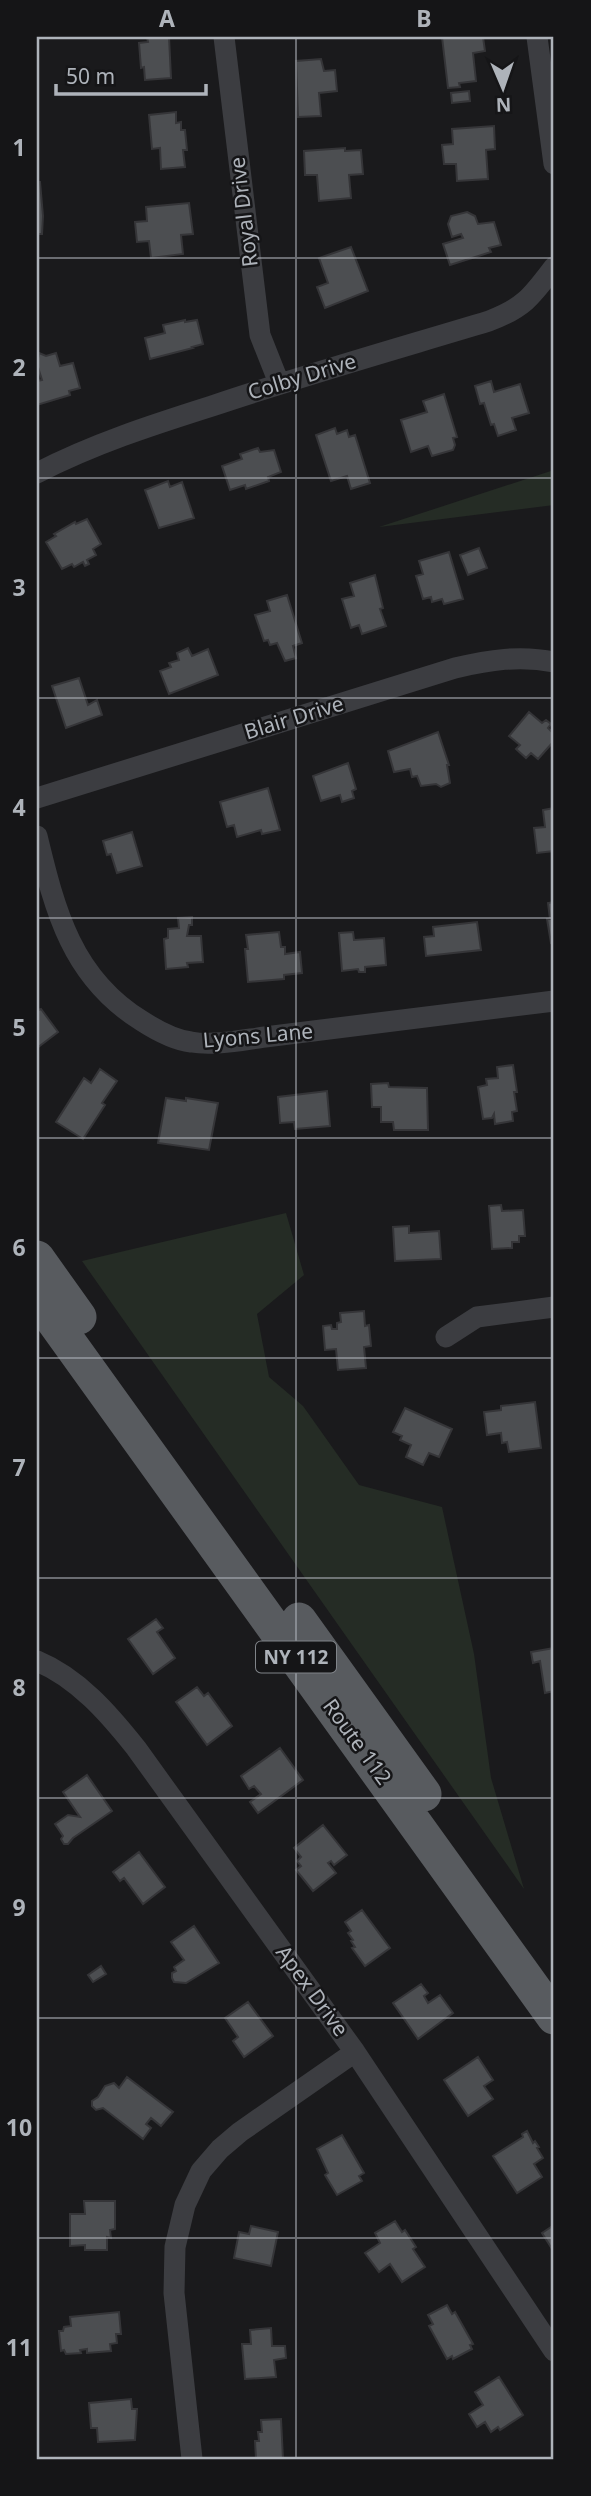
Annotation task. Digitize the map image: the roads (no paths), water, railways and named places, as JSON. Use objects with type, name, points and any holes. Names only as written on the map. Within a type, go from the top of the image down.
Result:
[{"type":"main road","name":"Route 112","points":[[37,1258],[242,1544],[345,1682],[554,1976]]},
{"type":"main road","name":"Route 112","points":[[37,1298],[554,2017]]},
{"type":"street","name":"Royal Drive","points":[[224,37],[260,334],[279,383]]},
{"type":"street","points":[[537,37],[554,164]]},
{"type":"street","name":"Colby Drive","points":[[37,473],[125,434],[279,383],[514,312],[533,296],[554,267]]},
{"type":"street","name":"Blair Drive","points":[[37,798],[455,668],[506,658],[531,657],[554,662]]},
{"type":"street","name":"Lyons Lane","points":[[37,836],[59,915],[74,953],[96,984],[122,1009],[152,1027],[180,1039],[191,1042],[218,1042],[554,1001]]},
{"type":"street","points":[[446,1337],[477,1317],[554,1307]]},
{"type":"street","name":"Apex Drive","points":[[37,1661],[65,1677],[102,1707],[136,1748],[355,2052],[554,2351]]},
{"type":"street","points":[[192,2459],[174,2293],[175,2247],[185,2205],[201,2171],[220,2149],[240,2132],[355,2052]]}]
